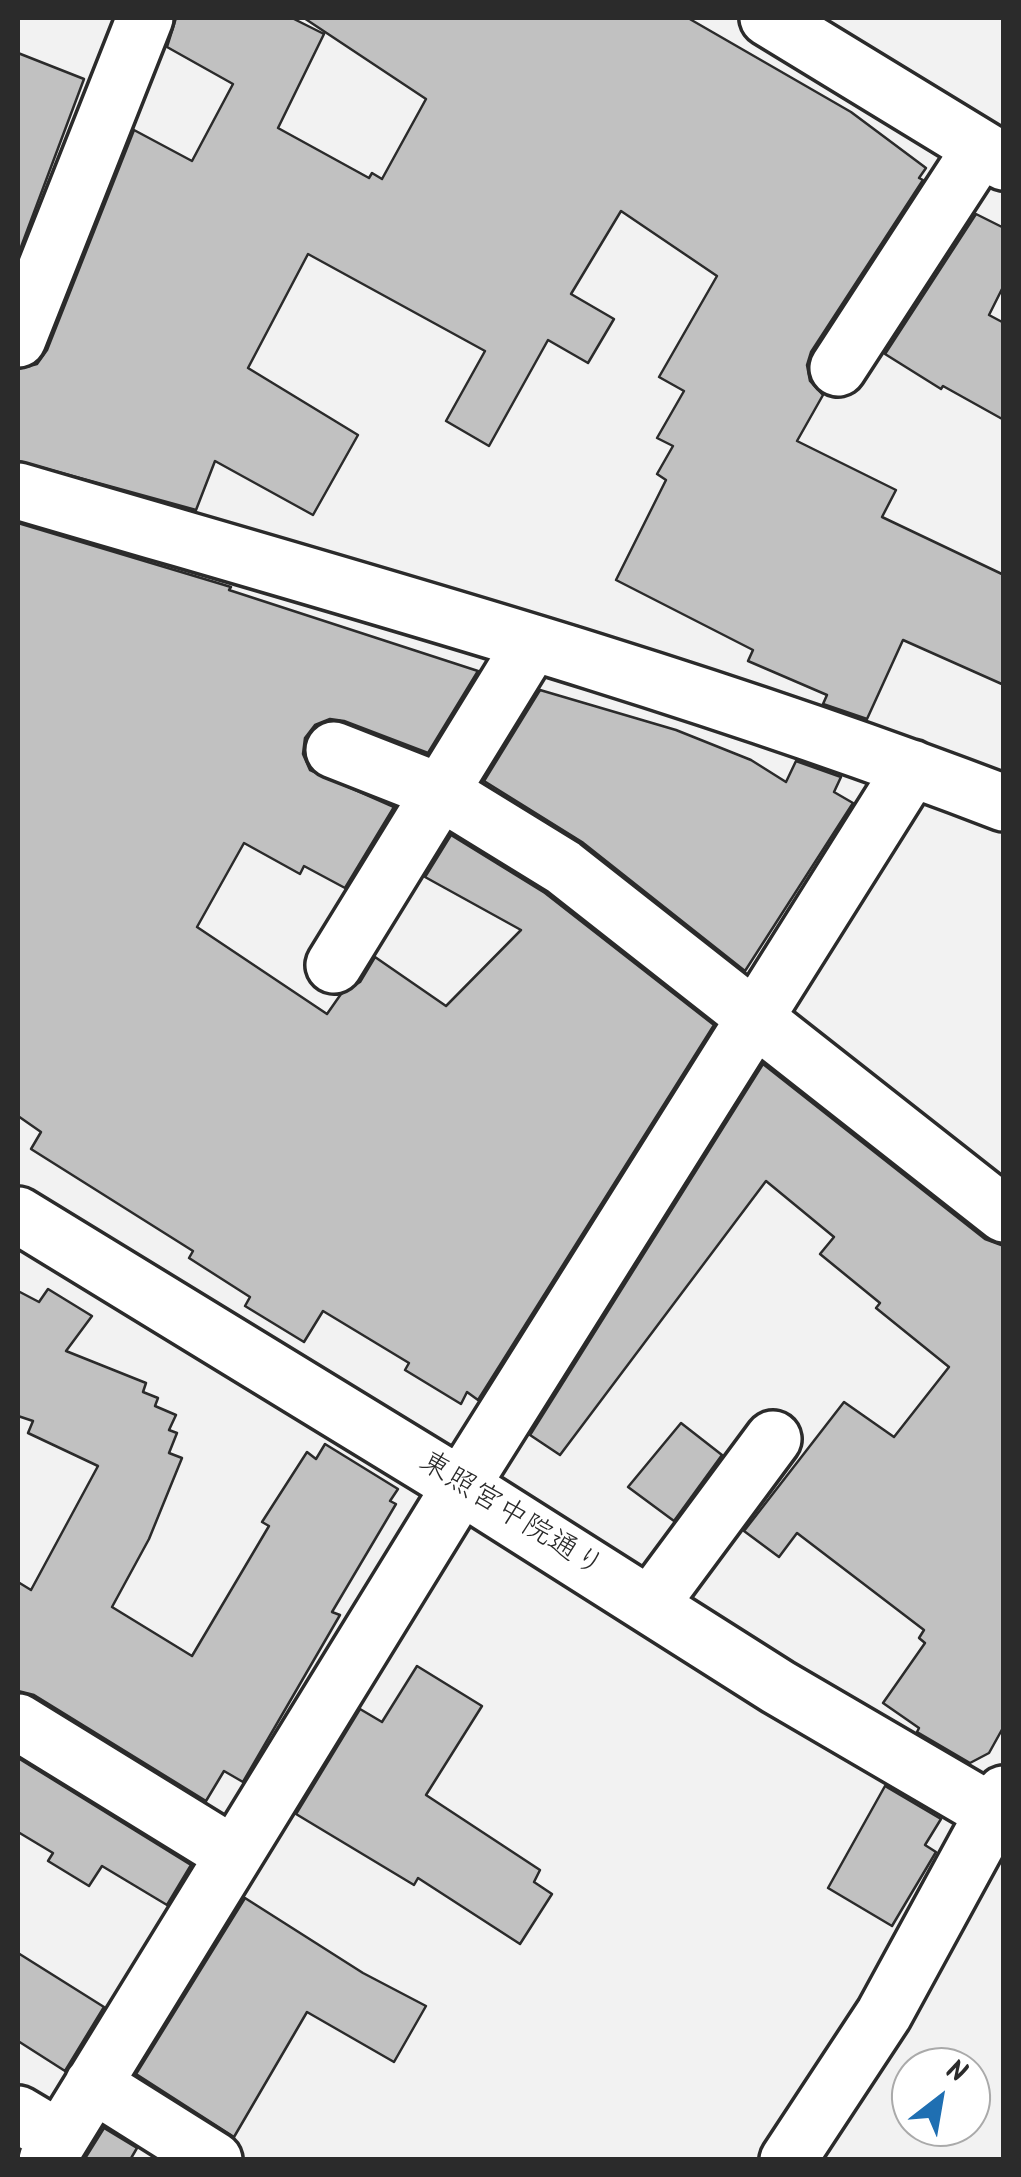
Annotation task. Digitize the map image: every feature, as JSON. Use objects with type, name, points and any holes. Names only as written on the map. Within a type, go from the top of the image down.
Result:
[{"type":"street","points":[[18,339],[145,18]]},
{"type":"street","points":[[768,18],[992,155],[838,368]]},
{"type":"street","points":[[18,490],[532,643],[912,768],[1004,803]]},
{"type":"street","points":[[334,965],[532,643]]},
{"type":"street","points":[[334,750],[441,792],[564,867],[1004,1214]]},
{"type":"street","points":[[41,2138],[93,2084],[912,768]]},
{"type":"street","name":"東照宮中院通り","points":[[18,1215],[650,1605],[1000,1809]]},
{"type":"street","points":[[650,1605],[773,1439]]},
{"type":"street","points":[[18,1722],[234,1854]]},
{"type":"street","points":[[788,2160],[884,2014],[1000,1809]]},
{"type":"street","points":[[93,2084],[214,2160]]},
{"type":"building","points":[[176,18],[292,18],[324,34],[278,128],[369,178],[372,173],[382,179],[426,99],[304,18],[688,18],[851,112],[926,168],[919,178],[923,180],[811,352],[807,365],[810,381],[823,395],[797,441],[896,490],[882,517],[1004,575],[1004,685],[903,640],[867,719],[823,704],[827,695],[748,661],[753,650],[616,580],[666,480],[657,474],[673,446],[657,438],[684,391],[659,377],[717,276],[621,211],[571,294],[614,319],[588,363],[548,340],[489,446],[446,421],[485,351],[308,254],[248,368],[358,435],[313,515],[215,461],[196,510],[18,461],[18,369],[37,364],[47,350],[134,130],[192,161],[233,84],[167,47]]},
{"type":"building","points":[[18,53],[84,79],[18,255]]},
{"type":"building","points":[[976,214],[1004,228],[1004,285],[989,315],[1004,323],[1004,420],[943,386],[941,389],[885,354]]},
{"type":"building","points":[[18,523],[231,587],[229,590],[478,671],[428,753],[330,719],[315,725],[305,738],[303,754],[310,770],[394,807],[345,888],[304,866],[300,874],[244,843],[197,927],[327,1014],[341,994],[360,982],[375,957],[446,1006],[521,930],[425,877],[451,835],[545,893],[714,1025],[478,1400],[467,1392],[461,1404],[405,1370],[409,1363],[323,1311],[304,1342],[245,1306],[250,1297],[189,1258],[193,1251],[31,1149],[41,1132],[18,1116]]},
{"type":"building","points":[[540,690],[676,730],[751,760],[786,782],[796,761],[841,777],[834,792],[853,803],[745,971],[582,842],[484,781]]},
{"type":"building","points":[[763,1064],[985,1239],[1004,1246],[1004,1726],[989,1753],[970,1763],[917,1732],[919,1728],[883,1703],[925,1643],[919,1638],[924,1630],[797,1533],[779,1557],[744,1531],[844,1402],[894,1437],[949,1367],[876,1308],[880,1303],[820,1254],[834,1237],[766,1181],[560,1455],[530,1435]]},
{"type":"building","points":[[48,1289],[92,1316],[66,1351],[146,1383],[143,1392],[158,1398],[155,1406],[176,1415],[169,1430],[177,1433],[169,1453],[182,1458],[149,1539],[112,1607],[192,1656],[269,1526],[262,1522],[307,1452],[316,1459],[325,1444],[398,1489],[390,1501],[396,1504],[332,1612],[340,1615],[243,1782],[224,1771],[206,1801],[34,1695],[18,1691],[18,1582],[31,1590],[98,1466],[28,1433],[33,1421],[18,1416],[18,1291],[39,1302]]},
{"type":"building","points":[[681,1423],[722,1455],[674,1521],[628,1487]]},
{"type":"building","points":[[417,1666],[482,1706],[426,1795],[540,1870],[534,1882],[552,1894],[520,1944],[418,1878],[414,1885],[296,1814],[360,1709],[382,1722]]},
{"type":"building","points":[[18,1758],[191,1865],[167,1905],[102,1866],[89,1886],[48,1861],[53,1853],[18,1832]]},
{"type":"building","points":[[885,1786],[941,1819],[925,1845],[936,1852],[892,1926],[828,1888]]},
{"type":"building","points":[[245,1898],[363,1973],[426,2006],[394,2062],[307,2012],[234,2137],[136,2074]]},
{"type":"building","points":[[18,1953],[104,2007],[65,2071],[18,2041]]},
{"type":"building","points":[[104,2128],[137,2148],[130,2160],[84,2160]]}]
